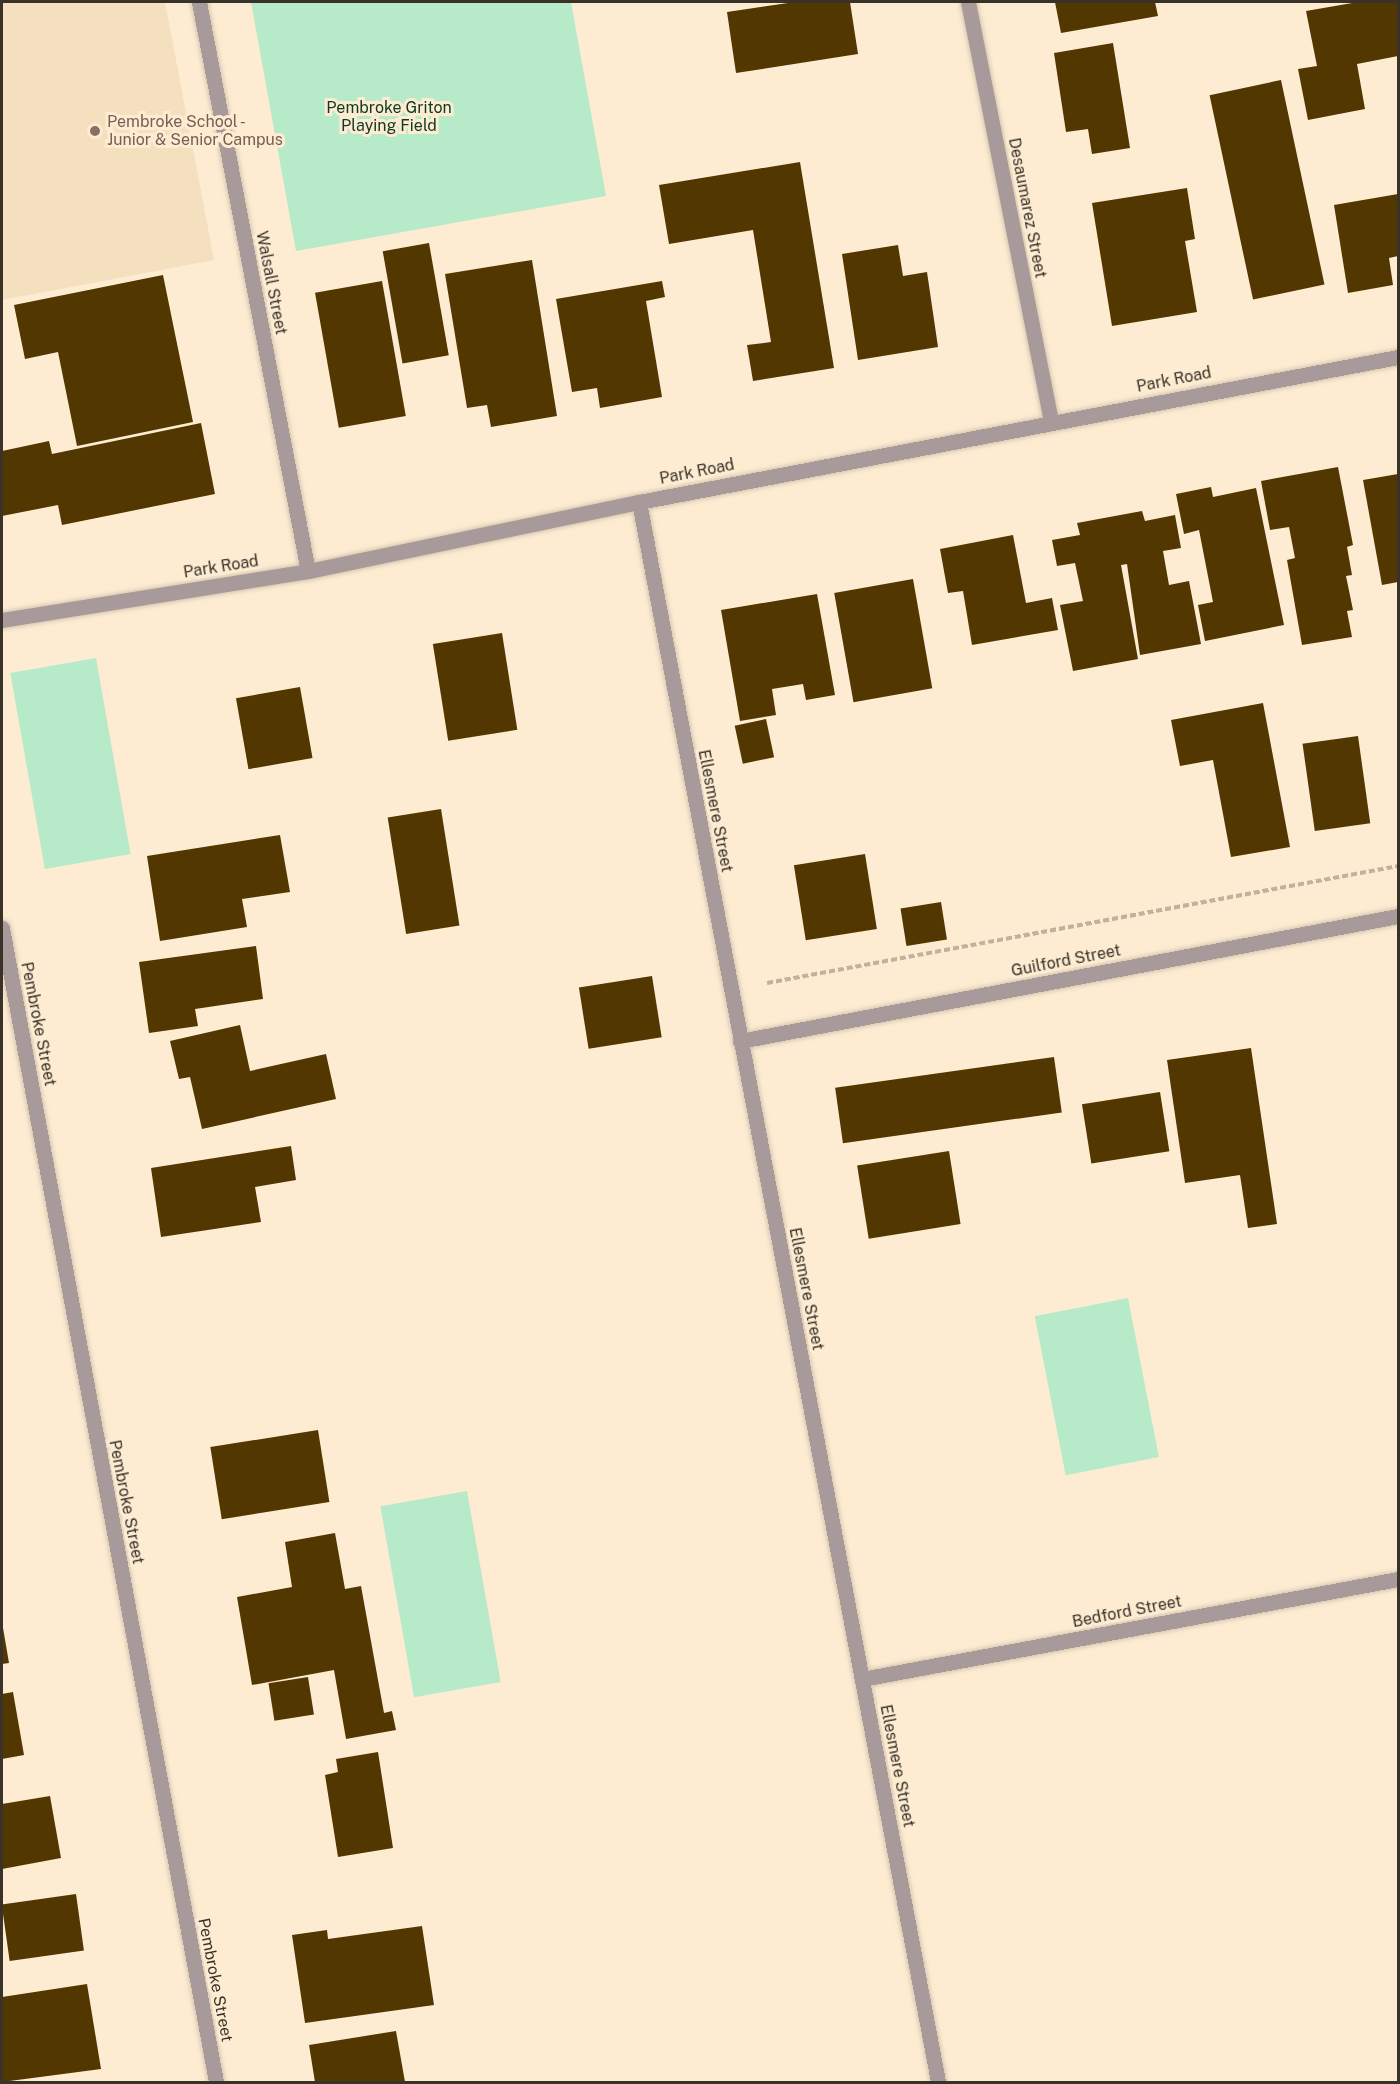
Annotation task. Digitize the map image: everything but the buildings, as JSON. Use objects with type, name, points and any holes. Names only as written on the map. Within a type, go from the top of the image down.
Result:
[{"type":"street","name":"Walsall Street","points":[[199,2],[308,571]]},
{"type":"street","name":"Desaumarez Street","points":[[968,2],[1051,422]]},
{"type":"street","name":"Park Road","points":[[2,621],[308,571],[639,502],[1398,357]]},
{"type":"street","name":"Ellesmere Street","points":[[639,502],[938,2082]]},
{"type":"street","name":"Guilford Street","points":[[740,1041],[1398,916]]},
{"type":"street","name":"Pembroke Street","points":[[2,928],[216,2082]]},
{"type":"street","name":"Bedford Street","points":[[862,1679],[1398,1579]]},
{"type":"path","points":[[767,983],[1398,866]]},
{"type":"shaded area","name":"Pembroke School - Junior & Senior Campus","points":[[2,2],[165,2],[214,260],[2,300]]},
{"type":"green space","name":"Pembroke Griton Playing Field","points":[[251,2],[571,2],[606,196],[296,251]]},
{"type":"green space","points":[[96,658],[131,854],[45,869],[10,673]]},
{"type":"green space","points":[[1128,1298],[1159,1457],[1066,1475],[1035,1316]]},
{"type":"green space","points":[[467,1491],[501,1682],[414,1697],[380,1506]]},
{"type":"place","name":"Pembroke School - Junior & Senior Campus","points":[[95,131]]}]
